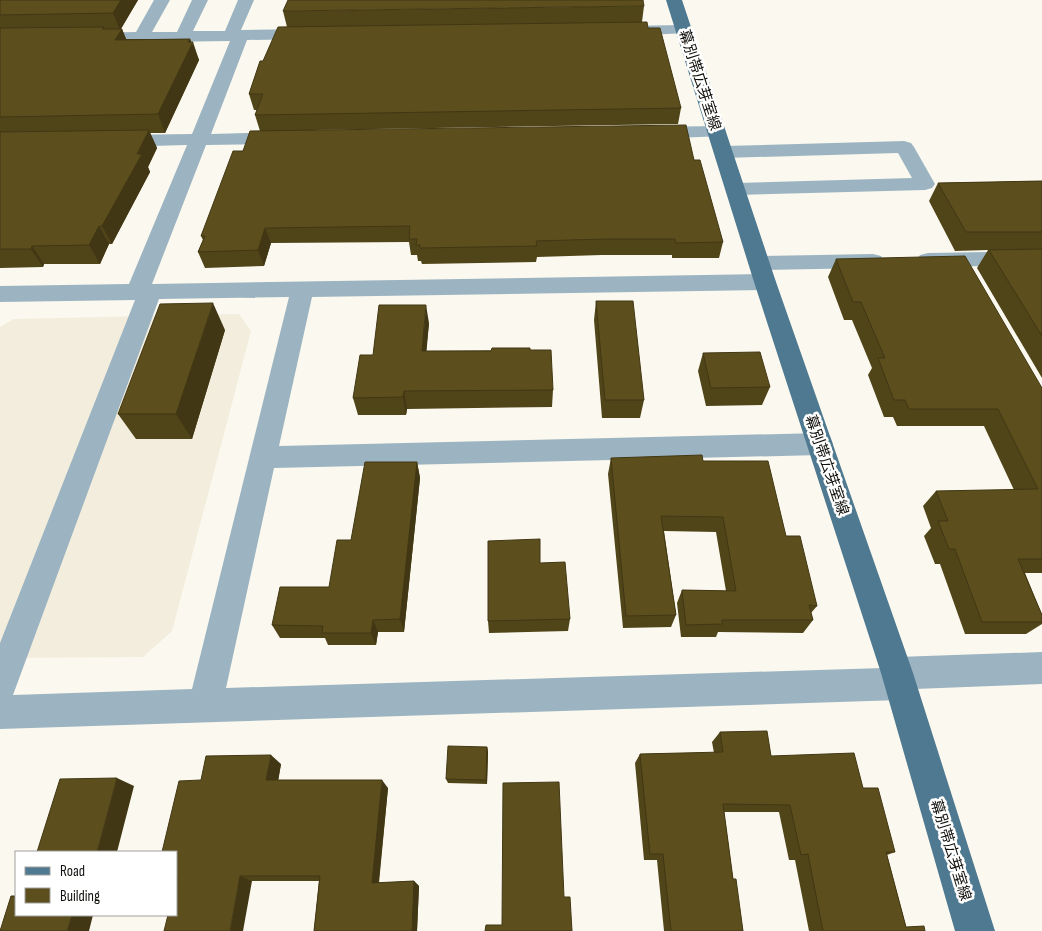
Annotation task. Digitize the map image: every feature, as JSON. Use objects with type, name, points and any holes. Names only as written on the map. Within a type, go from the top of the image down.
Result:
[{"type":"main road","name":"幕別帯広芽室線","points":[[674,0],[762,273],[899,678],[975,931]]},
{"type":"street","points":[[141,37],[162,0]]},
{"type":"street","points":[[183,36],[200,0]]},
{"type":"street","points":[[0,685],[200,140],[246,0]]},
{"type":"street","points":[[605,31],[683,30]]},
{"type":"street","points":[[69,38],[91,31],[141,37],[330,34]]},
{"type":"street","points":[[638,133],[720,142],[904,148],[925,184],[736,189]]},
{"type":"street","points":[[100,141],[299,138]]},
{"type":"street","points":[[0,294],[302,290],[762,273],[902,260],[1042,258]]},
{"type":"street","points":[[960,259],[974,285]]},
{"type":"street","points":[[205,705],[302,290]]},
{"type":"street","points":[[263,457],[820,444]]},
{"type":"street","points":[[0,712],[899,678],[1042,668]]},
{"type":"shaded area","points":[[239,314],[251,331],[172,631],[143,657],[0,658],[0,327],[14,319]]},
{"type":"building","points":[[0,0],[121,0],[113,13],[0,15]]},
{"type":"building","points":[[288,0],[643,0],[644,6],[283,11]]},
{"type":"building","points":[[647,22],[648,28],[660,28],[681,108],[255,115],[263,94],[249,94],[260,61],[263,61],[278,27]]},
{"type":"building","points":[[104,27],[102,29],[122,29],[115,40],[190,39],[188,42],[193,42],[158,114],[0,117],[0,28]]},
{"type":"building","points":[[686,125],[694,160],[700,160],[723,242],[676,243],[675,239],[604,239],[536,241],[537,246],[420,248],[420,245],[416,245],[417,239],[409,239],[410,226],[265,228],[258,250],[198,252],[205,236],[201,236],[233,151],[243,151],[250,131]]},
{"type":"building","points":[[149,130],[137,154],[142,154],[102,226],[99,226],[89,245],[32,246],[31,249],[0,249],[0,132]]},
{"type":"building","points":[[1042,181],[1042,232],[966,232],[938,183]]},
{"type":"building","points":[[1042,249],[1042,336],[989,250]]},
{"type":"building","points":[[965,256],[1042,388],[1042,559],[1018,559],[1042,615],[1042,622],[982,622],[955,549],[949,549],[938,521],[948,521],[936,491],[1038,489],[998,409],[909,409],[905,400],[894,400],[878,358],[885,358],[861,302],[853,302],[836,259]]},
{"type":"building","points":[[596,301],[633,301],[644,400],[605,400]]},
{"type":"building","points":[[213,303],[176,414],[118,414],[160,304]]},
{"type":"building","points":[[379,305],[426,305],[422,351],[491,351],[492,348],[551,350],[553,390],[404,391],[403,397],[353,398],[360,355],[373,355]]},
{"type":"building","points":[[760,352],[770,387],[711,388],[703,353]]},
{"type":"building","points":[[702,455],[703,461],[768,461],[786,536],[800,536],[817,606],[809,605],[813,620],[722,620],[722,624],[686,625],[682,590],[736,591],[723,517],[661,516],[676,615],[626,616],[611,458]]},
{"type":"building","points":[[365,462],[417,462],[400,619],[373,620],[371,633],[322,633],[323,626],[272,625],[280,587],[329,587],[337,540],[351,540]]},
{"type":"building","points":[[540,539],[540,563],[565,562],[570,619],[488,621],[488,541]]},
{"type":"building","points":[[767,731],[771,756],[854,753],[863,788],[878,788],[895,852],[886,852],[906,927],[924,926],[925,931],[823,931],[808,854],[801,855],[790,805],[723,804],[733,879],[736,879],[743,931],[671,931],[663,854],[650,854],[640,754],[723,752],[720,732]]},
{"type":"building","points":[[448,746],[487,747],[486,780],[446,779]]},
{"type":"building","points":[[271,755],[266,780],[382,780],[372,883],[414,881],[412,931],[314,931],[320,876],[240,876],[230,931],[164,931],[168,916],[178,916],[178,851],[162,851],[179,781],[201,780],[206,756]]},
{"type":"building","points":[[117,778],[97,851],[37,851],[60,779]]},
{"type":"building","points":[[559,782],[564,897],[570,897],[572,931],[485,931],[486,925],[502,925],[503,783]]},
{"type":"building","points":[[11,896],[15,896],[15,916],[72,916],[67,931],[0,931]]}]
